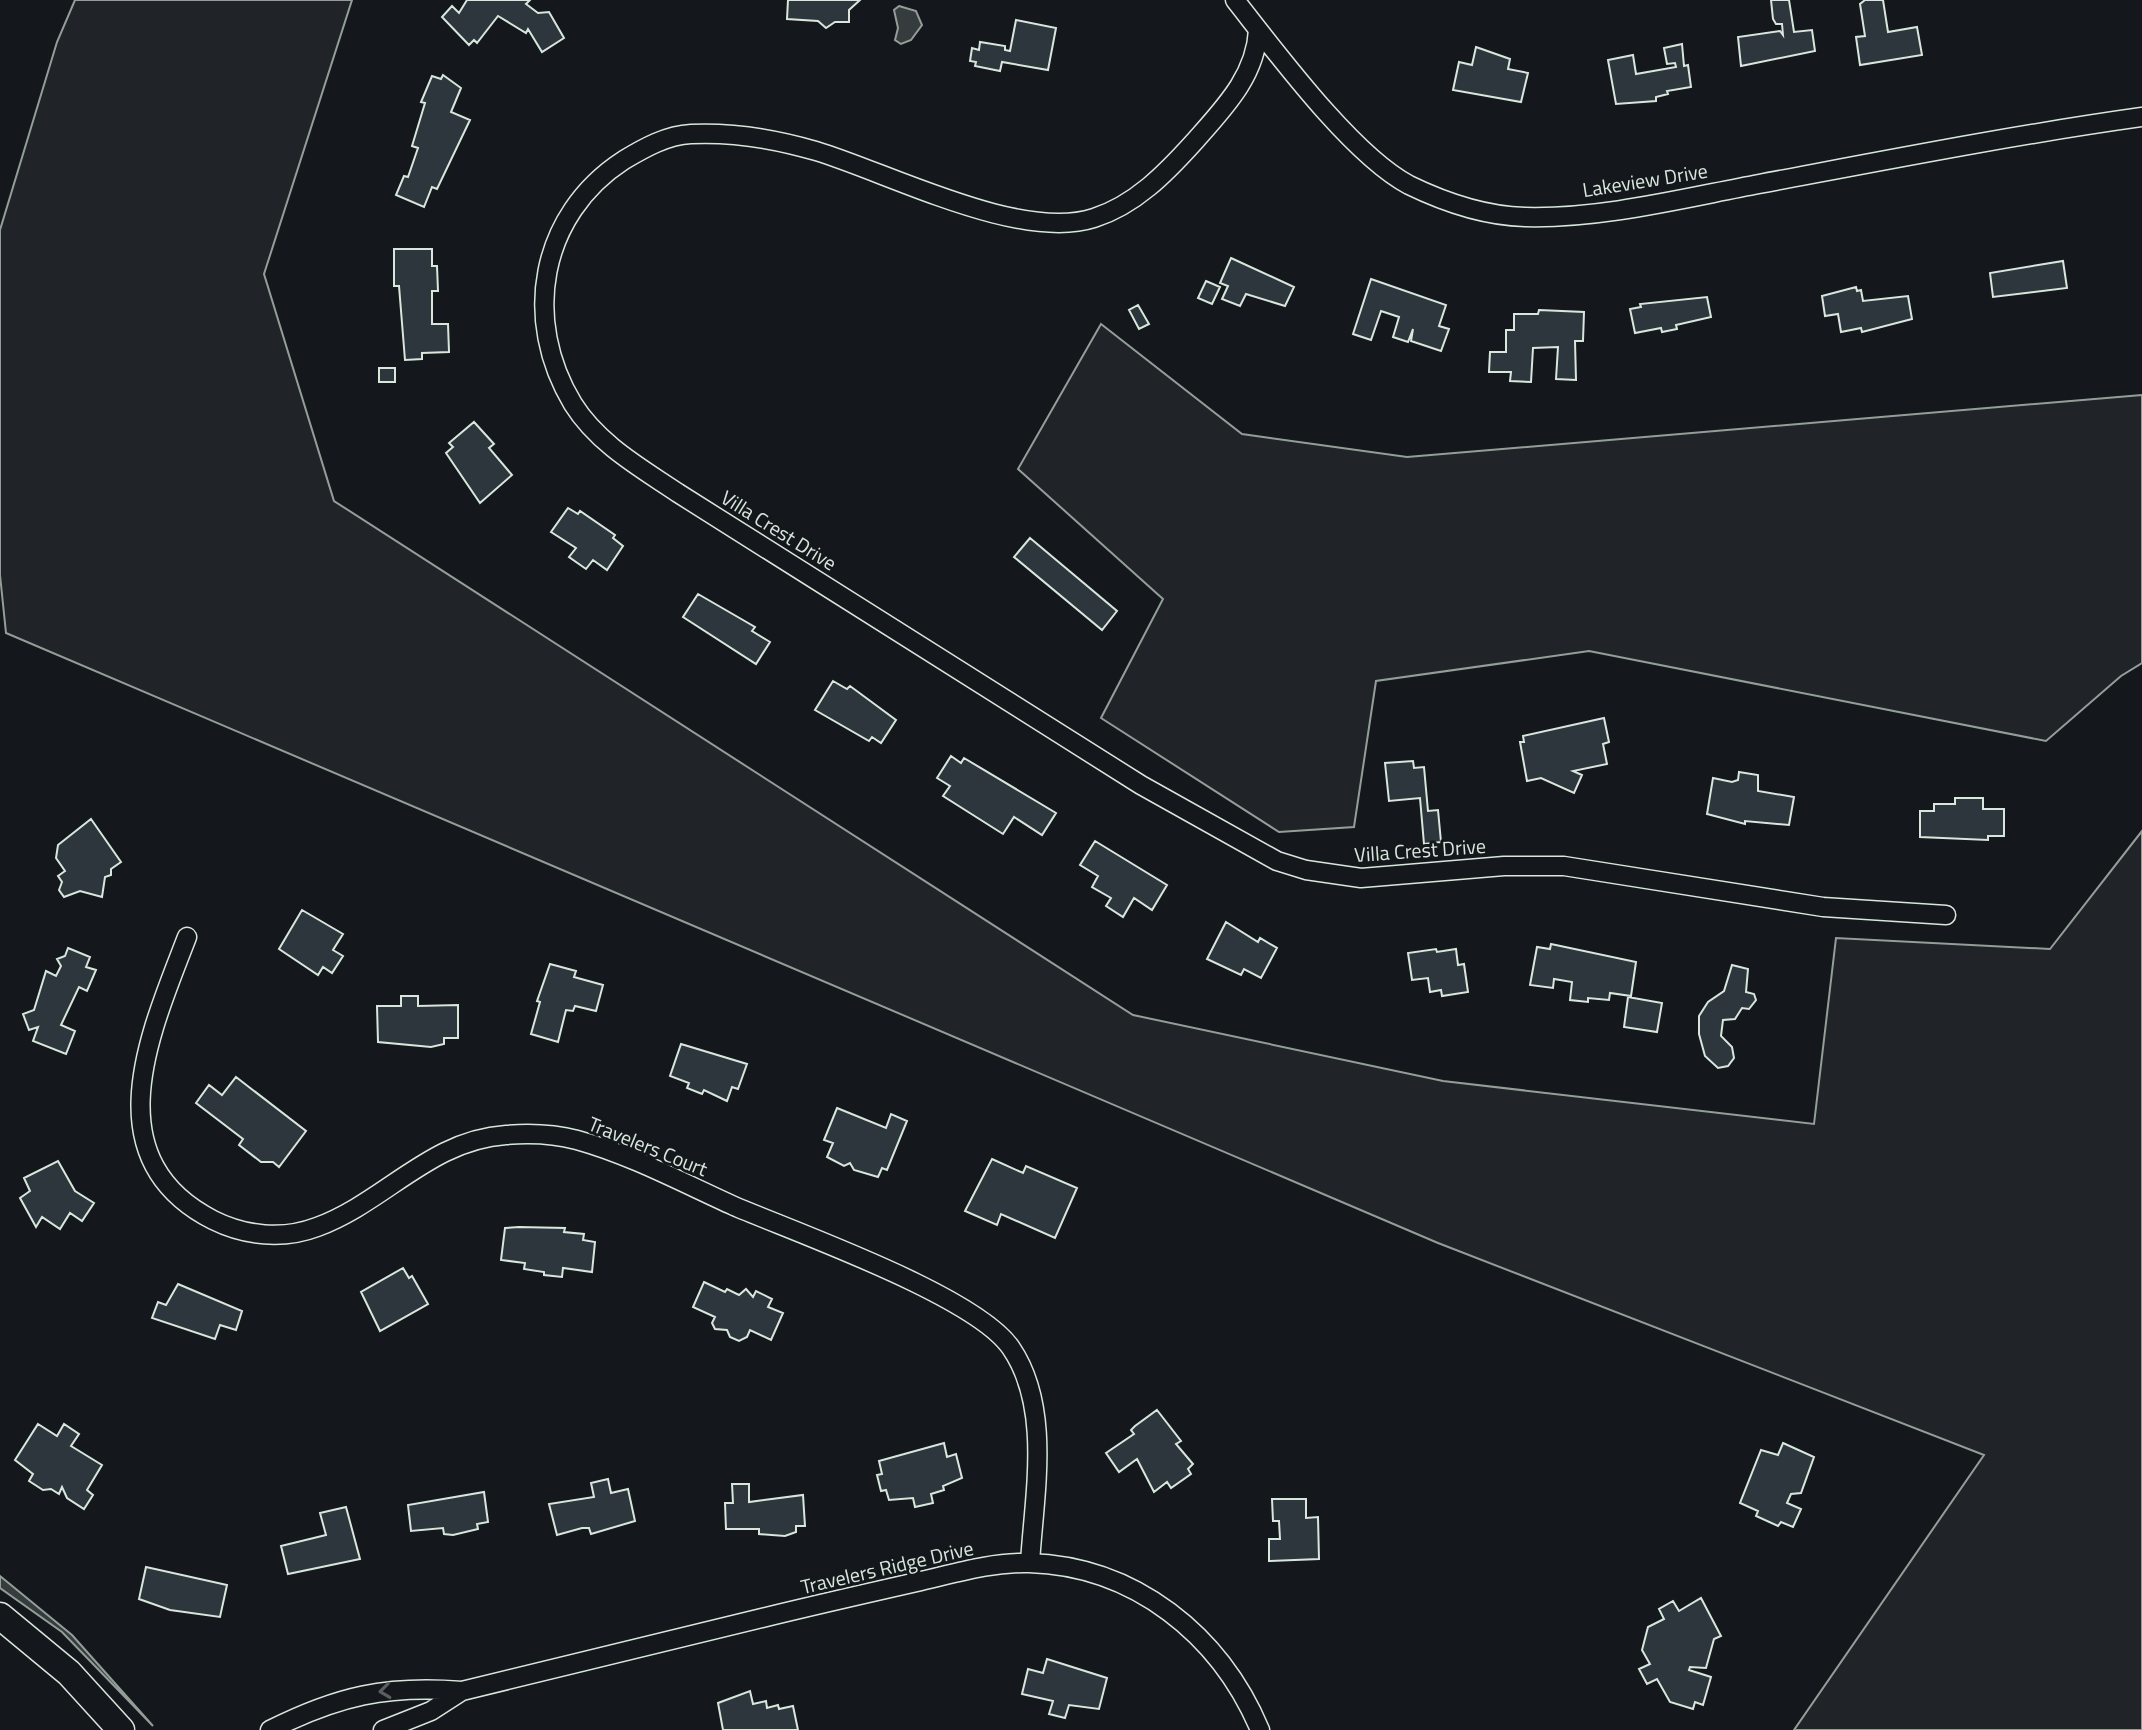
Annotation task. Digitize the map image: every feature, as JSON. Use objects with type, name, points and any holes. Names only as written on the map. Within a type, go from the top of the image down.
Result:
[{"type":"main road","points":[[0,1616],[57,1662],[121,1730]]},
{"type":"street","name":"Lakeview Drive","points":[[1235,0],[1375,161],[1419,190],[1470,208],[1507,216],[1542,217],[1674,199],[2142,117]]},
{"type":"street","name":"Villa Crest Drive","points":[[1258,30],[1252,66],[1197,138],[1139,195],[1091,220],[1053,223],[1011,216],[961,203],[818,152],[753,136],[689,134],[644,148],[613,168],[586,193],[561,231],[548,264],[542,304],[544,330],[568,394],[583,418],[605,441],[678,493],[1141,785],[1277,861],[1306,870],[1361,878],[1504,866],[1564,866],[1823,907],[1946,915]]},
{"type":"street","name":"Travelers Court","points":[[187,937],[147,1046],[139,1112],[154,1163],[175,1193],[194,1210],[222,1224],[253,1233],[282,1234],[312,1229],[363,1205],[433,1156],[469,1141],[501,1135],[567,1138],[628,1159],[911,1283],[980,1318],[1002,1336],[1023,1368],[1035,1419],[1030,1563]]},
{"type":"street","name":"Travelers Ridge Drive","points":[[270,1730],[333,1701],[357,1694],[417,1688],[462,1691],[882,1589],[979,1568],[1030,1563],[1070,1569],[1112,1581],[1183,1621],[1228,1669],[1260,1730]]},
{"type":"street","name":"Travelers Ridge Drive","points":[[383,1730],[431,1711],[462,1691]]},
{"type":"shaded area","points":[[75,0],[352,0],[264,274],[334,501],[1133,1015],[1443,1081],[1814,1124],[1836,938],[2050,949],[2142,831],[2142,1730],[1794,1730],[1984,1455],[1438,1243],[6,633],[0,575],[0,230],[57,42]]},
{"type":"shaded area","points":[[899,6],[916,11],[922,25],[911,40],[901,44],[895,40],[898,28],[894,10]]},
{"type":"shaded area","points":[[1101,324],[1242,434],[1407,457],[2142,395],[2142,663],[2121,676],[2046,741],[1589,651],[1376,681],[1354,827],[1279,832],[1101,718],[1163,599],[1018,469]]},
{"type":"shaded area","points":[[0,1576],[72,1635],[153,1726],[62,1632],[0,1588]]},
{"type":"building","points":[[467,0],[530,0],[526,4],[538,13],[549,12],[564,38],[542,52],[528,29],[526,33],[498,16],[477,43],[474,40],[469,45],[442,17],[452,6],[459,13]]},
{"type":"building","points":[[788,0],[860,0],[849,10],[849,22],[835,22],[826,28],[818,21],[787,19]]},
{"type":"building","points":[[1771,0],[1789,0],[1794,32],[1812,30],[1815,51],[1741,66],[1738,37],[1780,31],[1783,35],[1782,24],[1776,24],[1773,19]]},
{"type":"building","points":[[1865,0],[1883,0],[1888,32],[1917,27],[1922,55],[1860,65],[1856,37],[1865,36],[1860,4]]},
{"type":"building","points":[[1016,20],[1056,28],[1048,70],[1002,62],[1000,71],[975,66],[976,62],[970,61],[972,48],[979,50],[980,42],[1005,46],[1005,50],[1010,51]]},
{"type":"building","points":[[1682,44],[1684,66],[1688,65],[1691,87],[1667,91],[1668,94],[1656,97],[1656,101],[1616,104],[1608,60],[1633,55],[1636,74],[1676,67],[1675,63],[1667,64],[1664,48]]},
{"type":"building","points":[[1476,47],[1510,59],[1508,69],[1528,73],[1521,102],[1453,90],[1459,62],[1472,65]]},
{"type":"building","points":[[443,75],[461,88],[451,112],[470,120],[437,189],[432,187],[424,207],[396,195],[404,176],[408,177],[418,148],[412,146],[425,103],[421,102],[432,76],[441,79]]},
{"type":"building","points":[[394,249],[432,249],[432,266],[437,266],[438,291],[432,291],[432,324],[448,324],[449,352],[422,353],[422,359],[405,360],[399,286],[394,286]]},
{"type":"building","points":[[1231,258],[1294,287],[1285,306],[1246,294],[1240,306],[1222,299],[1228,286],[1220,283]]},
{"type":"building","points":[[2063,261],[2067,288],[1993,297],[1990,273]]},
{"type":"building","points":[[1371,279],[1446,305],[1439,326],[1449,329],[1441,351],[1411,341],[1413,329],[1408,342],[1393,337],[1399,317],[1381,311],[1371,340],[1353,334]]},
{"type":"building","points":[[1206,281],[1220,287],[1212,304],[1198,298]]},
{"type":"building","points":[[1856,287],[1857,291],[1861,290],[1863,301],[1908,296],[1912,319],[1862,332],[1861,328],[1841,332],[1838,314],[1825,316],[1822,296]]},
{"type":"building","points":[[1707,297],[1711,317],[1676,325],[1677,329],[1662,332],[1661,328],[1635,333],[1630,309],[1641,307],[1640,304]]},
{"type":"building","points":[[1138,305],[1149,324],[1139,329],[1129,310]]},
{"type":"building","points":[[1539,310],[1584,312],[1583,341],[1575,341],[1576,380],[1556,379],[1558,347],[1533,348],[1531,382],[1510,381],[1511,372],[1489,372],[1490,352],[1506,352],[1506,330],[1514,330],[1514,314],[1538,314]]},
{"type":"building","points":[[379,368],[395,368],[395,382],[379,382]]},
{"type":"building","points":[[474,422],[494,444],[489,448],[512,475],[480,503],[446,453],[453,447],[449,443]]},
{"type":"building","points":[[568,508],[578,514],[580,511],[615,535],[613,538],[623,546],[607,570],[593,560],[586,569],[569,557],[576,548],[551,532]]},
{"type":"building","points":[[1030,538],[1117,611],[1102,630],[1014,557]]},
{"type":"building","points":[[698,594],[755,627],[752,631],[770,642],[756,664],[683,617]]},
{"type":"building","points":[[833,681],[847,689],[850,686],[896,720],[881,743],[872,737],[869,741],[815,710]]},
{"type":"building","points":[[1604,718],[1609,742],[1603,744],[1607,764],[1573,771],[1582,775],[1574,793],[1541,778],[1527,781],[1520,742],[1524,742],[1523,736]]},
{"type":"building","points":[[951,756],[961,763],[964,758],[1056,813],[1042,835],[1014,817],[1003,834],[943,796],[950,786],[937,778]]},
{"type":"building","points":[[1413,761],[1414,768],[1424,767],[1428,811],[1438,810],[1441,842],[1424,844],[1420,798],[1389,801],[1385,763]]},
{"type":"building","points":[[1739,772],[1758,775],[1758,791],[1794,797],[1789,825],[1745,821],[1745,824],[1707,814],[1713,778],[1732,782],[1738,780]]},
{"type":"building","points":[[1955,798],[1983,798],[1983,809],[2004,809],[2004,836],[1988,836],[1988,840],[1920,837],[1920,811],[1934,811],[1934,804],[1955,804]]},
{"type":"building","points":[[91,819],[121,862],[111,869],[111,875],[105,877],[102,897],[80,891],[64,897],[59,890],[62,882],[58,876],[65,871],[56,858],[58,845]]},
{"type":"building","points":[[1095,841],[1167,885],[1152,910],[1134,898],[1123,917],[1106,906],[1111,898],[1092,887],[1098,876],[1080,865]]},
{"type":"building","points":[[302,910],[343,934],[333,950],[343,956],[332,973],[323,967],[318,975],[279,949]]},
{"type":"building","points":[[1226,922],[1258,942],[1260,938],[1277,948],[1261,978],[1244,969],[1241,975],[1207,959]]},
{"type":"building","points":[[1551,944],[1636,962],[1631,996],[1610,993],[1609,1000],[1588,998],[1588,1002],[1570,1000],[1572,982],[1554,979],[1553,988],[1530,985],[1537,947],[1550,949]]},
{"type":"building","points":[[68,948],[90,957],[86,967],[96,970],[87,991],[79,987],[61,1025],[75,1031],[66,1054],[33,1041],[38,1027],[29,1030],[23,1014],[34,1010],[46,971],[56,976],[61,966],[57,959],[65,956]]},
{"type":"building","points":[[1436,949],[1437,952],[1456,949],[1458,965],[1464,964],[1468,992],[1442,996],[1441,990],[1430,992],[1428,978],[1412,980],[1408,953]]},
{"type":"building","points":[[550,964],[576,971],[574,977],[603,985],[596,1011],[575,1006],[573,1011],[566,1010],[558,1042],[531,1034],[540,1002],[537,1001]]},
{"type":"building","points":[[1732,965],[1748,969],[1746,992],[1754,994],[1756,1000],[1749,1009],[1742,1008],[1735,1019],[1723,1020],[1721,1036],[1732,1047],[1734,1058],[1728,1066],[1718,1068],[1705,1056],[1699,1034],[1699,1016],[1708,1002],[1724,991]]},
{"type":"building","points":[[401,996],[418,996],[418,1006],[458,1005],[458,1038],[444,1038],[444,1044],[431,1047],[378,1042],[377,1006],[401,1006]]},
{"type":"building","points":[[1628,997],[1662,1003],[1657,1032],[1624,1027]]},
{"type":"building","points":[[681,1044],[747,1064],[738,1089],[732,1087],[727,1101],[704,1090],[702,1094],[687,1088],[689,1083],[670,1076]]},
{"type":"building","points":[[236,1077],[306,1131],[279,1167],[273,1162],[261,1162],[239,1145],[243,1139],[196,1103],[209,1085],[222,1095]]},
{"type":"building","points":[[837,1108],[886,1128],[891,1114],[907,1121],[887,1170],[882,1168],[878,1177],[854,1170],[850,1163],[844,1166],[827,1157],[833,1143],[824,1140]]},
{"type":"building","points":[[992,1159],[1023,1173],[1026,1166],[1077,1188],[1055,1238],[1001,1214],[997,1225],[965,1211]]},
{"type":"building","points":[[58,1161],[75,1191],[94,1203],[82,1221],[70,1213],[60,1229],[42,1217],[36,1227],[20,1198],[30,1191],[24,1178]]},
{"type":"building","points":[[505,1228],[565,1228],[564,1232],[584,1234],[583,1240],[595,1242],[592,1272],[563,1268],[562,1277],[544,1275],[544,1272],[524,1269],[525,1263],[501,1260]]},
{"type":"building","points":[[403,1268],[409,1278],[412,1276],[428,1304],[380,1331],[361,1292]]},
{"type":"building","points":[[704,1282],[725,1292],[727,1289],[739,1295],[746,1289],[753,1297],[756,1291],[772,1299],[768,1307],[783,1313],[771,1340],[750,1330],[747,1337],[739,1341],[730,1337],[727,1330],[715,1329],[712,1323],[715,1317],[693,1307]]},
{"type":"building","points":[[178,1284],[242,1311],[236,1330],[220,1325],[215,1339],[152,1318],[158,1302],[166,1305]]},
{"type":"building","points":[[1157,1410],[1181,1441],[1176,1444],[1193,1464],[1188,1469],[1191,1474],[1171,1488],[1167,1482],[1154,1492],[1137,1459],[1119,1472],[1106,1453],[1134,1434],[1131,1430]]},
{"type":"building","points":[[38,1424],[57,1436],[64,1424],[79,1434],[71,1446],[102,1465],[87,1490],[93,1495],[84,1509],[67,1498],[62,1487],[59,1494],[51,1489],[43,1490],[29,1481],[33,1474],[15,1460]]},
{"type":"building","points":[[944,1443],[947,1457],[956,1454],[962,1478],[943,1486],[944,1490],[931,1494],[933,1503],[915,1507],[913,1498],[889,1500],[886,1490],[881,1491],[877,1475],[882,1474],[879,1461]]},
{"type":"building","points":[[1783,1443],[1814,1457],[1801,1493],[1791,1494],[1787,1503],[1801,1509],[1793,1527],[1781,1522],[1778,1526],[1756,1516],[1758,1511],[1740,1503],[1761,1450],[1778,1455]]},
{"type":"building","points":[[608,1479],[611,1493],[628,1489],[635,1521],[591,1534],[589,1528],[582,1528],[557,1535],[549,1504],[594,1497],[591,1483]]},
{"type":"building","points":[[732,1484],[749,1484],[749,1502],[803,1495],[805,1526],[796,1526],[796,1532],[785,1536],[759,1534],[759,1529],[726,1529],[725,1503],[733,1503]]},
{"type":"building","points":[[484,1492],[488,1522],[477,1524],[478,1529],[453,1535],[444,1534],[443,1528],[411,1531],[408,1505]]},
{"type":"building","points":[[1272,1499],[1306,1499],[1306,1518],[1318,1517],[1319,1559],[1269,1561],[1269,1539],[1280,1539],[1279,1521],[1273,1521]]},
{"type":"building","points":[[346,1507],[360,1559],[288,1574],[281,1546],[326,1535],[320,1513]]},
{"type":"building","points":[[146,1567],[227,1585],[220,1617],[170,1610],[139,1599]]},
{"type":"building","points":[[1701,1598],[1721,1636],[1714,1639],[1706,1668],[1690,1667],[1689,1670],[1711,1677],[1703,1705],[1695,1702],[1693,1709],[1670,1702],[1657,1679],[1647,1684],[1639,1669],[1650,1664],[1642,1650],[1648,1627],[1664,1619],[1659,1609],[1673,1601],[1679,1611]]},
{"type":"building","points":[[1047,1659],[1107,1678],[1099,1709],[1069,1705],[1065,1718],[1049,1714],[1053,1701],[1022,1694],[1028,1669],[1043,1673]]},
{"type":"building","points":[[750,1691],[753,1704],[766,1701],[767,1708],[778,1705],[779,1709],[793,1706],[798,1730],[723,1730],[718,1703]]}]
